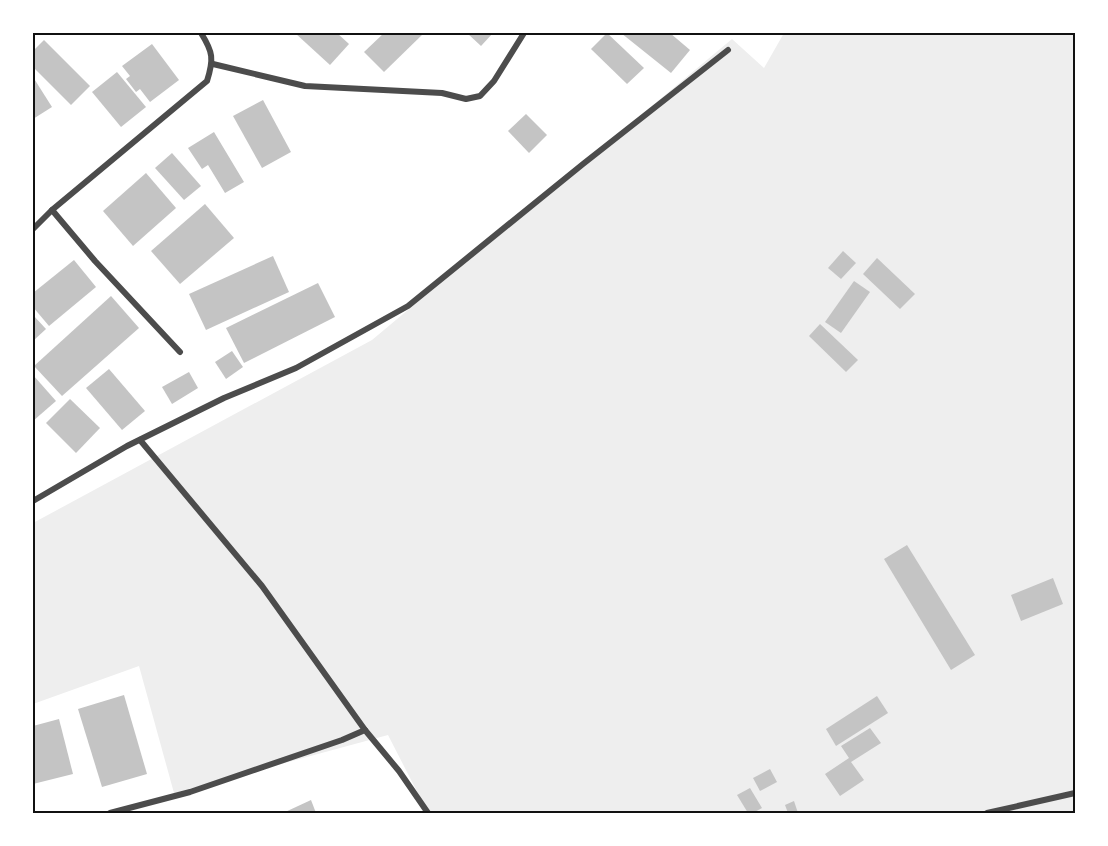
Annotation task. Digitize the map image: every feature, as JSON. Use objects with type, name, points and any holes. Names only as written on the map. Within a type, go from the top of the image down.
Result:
[{"type":"street","points":[[33,229],[52,210],[207,81],[213,64],[211,49],[201,33]]},
{"type":"street","points":[[213,64],[305,86],[442,93],[466,99],[480,96],[494,81],[524,33]]},
{"type":"street","points":[[33,501],[140,440],[224,398],[296,368],[408,306],[583,164],[728,51]]},
{"type":"street","points":[[52,210],[95,261],[180,352]]},
{"type":"street","points":[[140,440],[262,586],[365,730],[399,771],[428,813]]},
{"type":"street","points":[[110,813],[190,792],[365,730]]},
{"type":"street","points":[[987,813],[1075,793]]},
{"type":"shaded area","points":[[784,33],[1075,33],[1075,813],[428,813],[388,735],[174,793],[139,666],[33,704],[33,523],[372,340],[732,39],[764,68]]},
{"type":"building","points":[[295,33],[337,33],[349,44],[330,65]]},
{"type":"building","points":[[384,33],[424,33],[384,72],[364,52]]},
{"type":"building","points":[[467,33],[493,33],[481,46]]},
{"type":"building","points":[[607,33],[644,68],[627,84],[591,49]]},
{"type":"building","points":[[621,33],[670,33],[690,50],[671,73]]},
{"type":"building","points":[[44,40],[90,86],[71,105],[33,67],[33,51]]},
{"type":"building","points":[[152,44],[179,80],[150,102],[140,89],[136,92],[126,79],[130,76],[122,66]]},
{"type":"building","points":[[117,72],[146,107],[121,127],[92,92]]},
{"type":"building","points":[[33,77],[52,107],[33,119]]},
{"type":"building","points":[[263,100],[291,152],[262,168],[233,116]]},
{"type":"building","points":[[526,114],[547,135],[529,153],[508,131]]},
{"type":"building","points":[[214,132],[244,182],[225,193],[208,165],[202,169],[188,148]]},
{"type":"building","points":[[172,153],[201,186],[184,200],[155,168]]},
{"type":"building","points":[[146,173],[176,208],[133,246],[103,211]]},
{"type":"building","points":[[205,204],[234,238],[180,284],[151,251]]},
{"type":"building","points":[[843,251],[856,263],[841,279],[828,268]]},
{"type":"building","points":[[273,256],[289,292],[206,330],[189,294]]},
{"type":"building","points":[[877,258],[915,294],[900,309],[863,274]]},
{"type":"building","points":[[74,260],[96,287],[49,326],[33,307],[33,293]]},
{"type":"building","points":[[854,281],[870,292],[841,333],[825,322]]},
{"type":"building","points":[[318,283],[335,317],[244,363],[226,328]]},
{"type":"building","points":[[111,296],[139,328],[62,396],[34,366]]},
{"type":"building","points":[[33,315],[46,329],[33,341]]},
{"type":"building","points":[[820,324],[858,360],[846,372],[809,336]]},
{"type":"building","points":[[232,351],[243,367],[226,379],[215,362]]},
{"type":"building","points":[[109,369],[145,411],[122,430],[86,388]]},
{"type":"building","points":[[189,372],[198,388],[172,404],[162,387]]},
{"type":"building","points":[[33,375],[56,401],[33,421]]},
{"type":"building","points":[[70,399],[100,428],[76,453],[46,423]]},
{"type":"building","points":[[907,545],[975,655],[951,670],[884,559]]},
{"type":"building","points":[[1053,578],[1063,604],[1021,621],[1011,595]]},
{"type":"building","points":[[124,695],[147,774],[102,787],[78,709]]},
{"type":"building","points":[[877,696],[888,713],[836,746],[826,729]]},
{"type":"building","points":[[59,719],[73,774],[33,784],[33,726]]},
{"type":"building","points":[[870,728],[881,743],[851,762],[864,780],[840,796],[825,774],[849,758],[841,746]]},
{"type":"building","points":[[770,769],[777,782],[760,791],[753,778]]},
{"type":"building","points":[[750,788],[762,808],[753,813],[748,813],[737,795]]},
{"type":"building","points":[[311,800],[316,813],[283,813]]},
{"type":"building","points":[[794,801],[798,813],[788,813],[785,805]]}]
